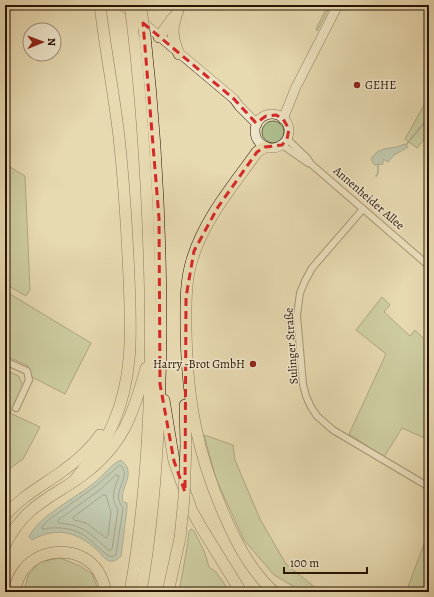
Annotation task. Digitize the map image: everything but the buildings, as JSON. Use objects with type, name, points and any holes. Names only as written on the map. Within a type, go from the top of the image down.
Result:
[{"type":"highway","points":[[74,481],[109,433],[127,380],[131,349],[128,251],[119,138],[102,18],[102,5]]},
{"type":"highway","points":[[130,5],[138,15],[144,36],[151,100],[160,218],[160,384],[157,465],[153,512],[141,592]]},
{"type":"highway","points":[[159,37],[178,9]]},
{"type":"highway","points":[[178,9],[172,27],[173,38],[179,54]]},
{"type":"highway","points":[[130,592],[138,550],[143,507],[149,410],[150,352],[149,226],[138,15]]},
{"type":"highway","points":[[168,592],[180,538],[184,498],[186,445],[185,399],[187,355],[187,288],[191,261],[198,241],[218,206],[258,152],[265,147]]},
{"type":"highway","points":[[5,545],[26,514],[41,502],[74,481],[104,456],[113,446],[127,425],[138,398],[150,352]]},
{"type":"highway","points":[[187,355],[192,414],[201,453],[210,480],[230,527],[246,558],[258,575],[274,592]]},
{"type":"highway","points":[[160,384],[167,414],[174,461],[182,486],[201,527],[241,592]]},
{"type":"highway","points":[[5,516],[30,492],[63,471],[82,456],[97,440],[109,423],[121,400]]},
{"type":"highway","points":[[14,592],[16,582],[23,570],[32,561],[42,555],[56,552],[71,553],[84,558],[103,578],[106,592]]},
{"type":"main road","points":[[122,5],[138,15],[159,37],[234,100],[239,106],[260,121]]},
{"type":"main road","points":[[280,117],[338,5]]},
{"type":"main road","points":[[269,115],[280,117],[289,129],[284,142],[276,148],[265,147],[257,138],[256,129],[260,121],[269,115]]},
{"type":"street","name":"Annenheider Allee","points":[[284,142],[307,158],[311,164],[429,266]]},
{"type":"street","name":"Sulinger Straße","points":[[363,209],[312,268],[300,293],[297,315],[303,384],[308,400],[317,416],[333,430],[429,487]]},
{"type":"street","points":[[5,361],[27,371],[29,380],[16,408]]},
{"type":"highlighted area","points":[[143,23],[234,99],[256,123],[266,116],[276,115],[283,119],[289,129],[287,139],[282,145],[265,147],[257,152],[218,207],[194,251],[186,297],[185,492],[174,461],[160,384],[159,218]]},
{"type":"green space","points":[[328,5],[331,5],[317,31],[316,29]]},
{"type":"green space","points":[[429,96],[429,133],[417,148],[405,139]]},
{"type":"green space","points":[[273,121],[281,124],[284,132],[281,140],[273,143],[265,140],[262,132],[265,124]]},
{"type":"green space","points":[[5,164],[25,176],[30,290],[26,296],[5,284]]},
{"type":"green space","points":[[5,291],[91,343],[65,394],[32,377],[28,366],[5,355]]},
{"type":"green space","points":[[382,297],[390,305],[384,312],[410,336],[415,330],[429,344],[429,440],[402,428],[384,457],[349,434],[386,354],[356,330]]},
{"type":"green space","points":[[5,370],[19,376],[23,387],[10,413],[40,427],[23,459],[5,472]]},
{"type":"green space","points":[[204,435],[233,445],[235,460],[260,519],[286,564],[321,592],[303,592],[274,575],[244,540],[216,479]]},
{"type":"green space","points":[[191,529],[194,531],[205,553],[209,567],[216,572],[230,592],[179,592],[189,531]]},
{"type":"green space","points":[[429,531],[429,592],[406,592]]},
{"type":"green space","points":[[60,558],[80,566],[92,574],[99,592],[24,592],[28,576],[39,562]]},
{"type":"water","points":[[404,144],[408,147],[394,155],[388,162],[383,159],[383,164],[374,165],[371,159],[378,151]]},
{"type":"water","points":[[121,460],[126,465],[128,475],[122,496],[123,502],[127,503],[127,508],[121,556],[119,558],[113,561],[108,560],[83,539],[67,533],[50,533],[32,540],[29,537],[34,529],[49,514],[88,488],[114,464]]},
{"type":"waterway","points":[[406,145],[429,117]]},
{"type":"waterway","points":[[376,176],[378,173],[378,164]]},
{"type":"place","name":"GEHE","points":[[357,85]]},
{"type":"place","name":"Harry -Brot GmbH","points":[[253,364]]}]
